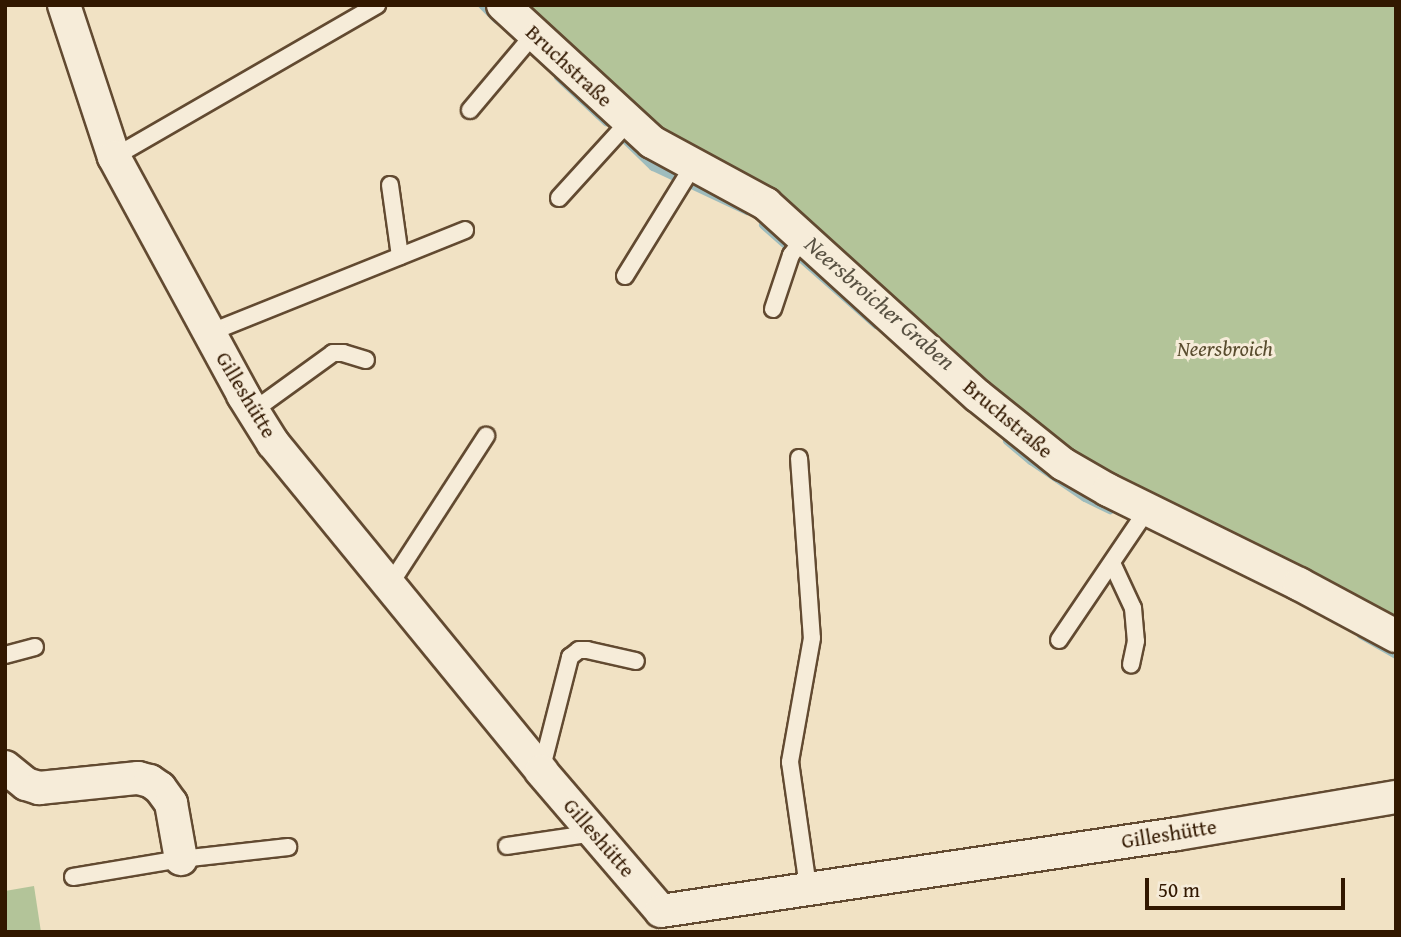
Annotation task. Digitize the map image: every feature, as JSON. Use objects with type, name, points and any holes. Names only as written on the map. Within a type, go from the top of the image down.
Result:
[{"type":"street","name":"Gilleshütte","points":[[64,5],[114,158],[253,411],[294,472],[541,771],[662,911],[808,887],[1164,836],[1396,797]]},
{"type":"street","name":"Bruchstraße","points":[[503,5],[527,42],[621,130],[663,149],[688,175],[749,193],[797,247],[1041,448],[1140,521],[1396,636]]},
{"type":"street","points":[[5,767],[26,784],[45,789],[138,778],[150,781],[160,788],[171,803],[181,859]]},
{"type":"lane","points":[[114,158],[377,5]]},
{"type":"lane","points":[[470,110],[527,42]]},
{"type":"lane","points":[[559,198],[621,130]]},
{"type":"lane","points":[[625,276],[688,175]]},
{"type":"lane","points":[[390,185],[400,256]]},
{"type":"lane","points":[[209,333],[465,230]]},
{"type":"lane","points":[[773,309],[797,247]]},
{"type":"lane","points":[[253,411],[333,353],[366,360]]},
{"type":"lane","points":[[389,586],[486,436]]},
{"type":"lane","points":[[799,458],[812,638],[790,762],[808,887]]},
{"type":"lane","points":[[1059,640],[1140,521]]},
{"type":"lane","points":[[1112,563],[1133,608],[1136,641],[1131,664]]},
{"type":"lane","points":[[5,655],[36,647]]},
{"type":"lane","points":[[541,771],[569,657],[579,650],[591,650],[636,661]]},
{"type":"lane","points":[[507,846],[594,833]]},
{"type":"lane","points":[[73,877],[181,859],[288,847]]},
{"type":"green space","name":"Neersbroich","points":[[505,5],[1396,5],[1396,636],[1097,477],[856,272],[652,133]]},
{"type":"green space","points":[[34,886],[41,932],[5,932],[5,891]]},
{"type":"waterway","name":"Neersbroicher Graben","points":[[482,5],[497,20]]},
{"type":"waterway","name":"Neersbroicher Graben","points":[[558,77],[606,122]]},
{"type":"waterway","name":"Neersbroicher Graben","points":[[622,137],[653,167],[747,211]]},
{"type":"waterway","name":"Neersbroicher Graben","points":[[763,225],[876,325]]},
{"type":"waterway","name":"Neersbroicher Graben","points":[[1007,441],[1085,498],[1110,510]]},
{"type":"waterway","name":"Neersbroicher Graben","points":[[1361,635],[1396,655]]}]
